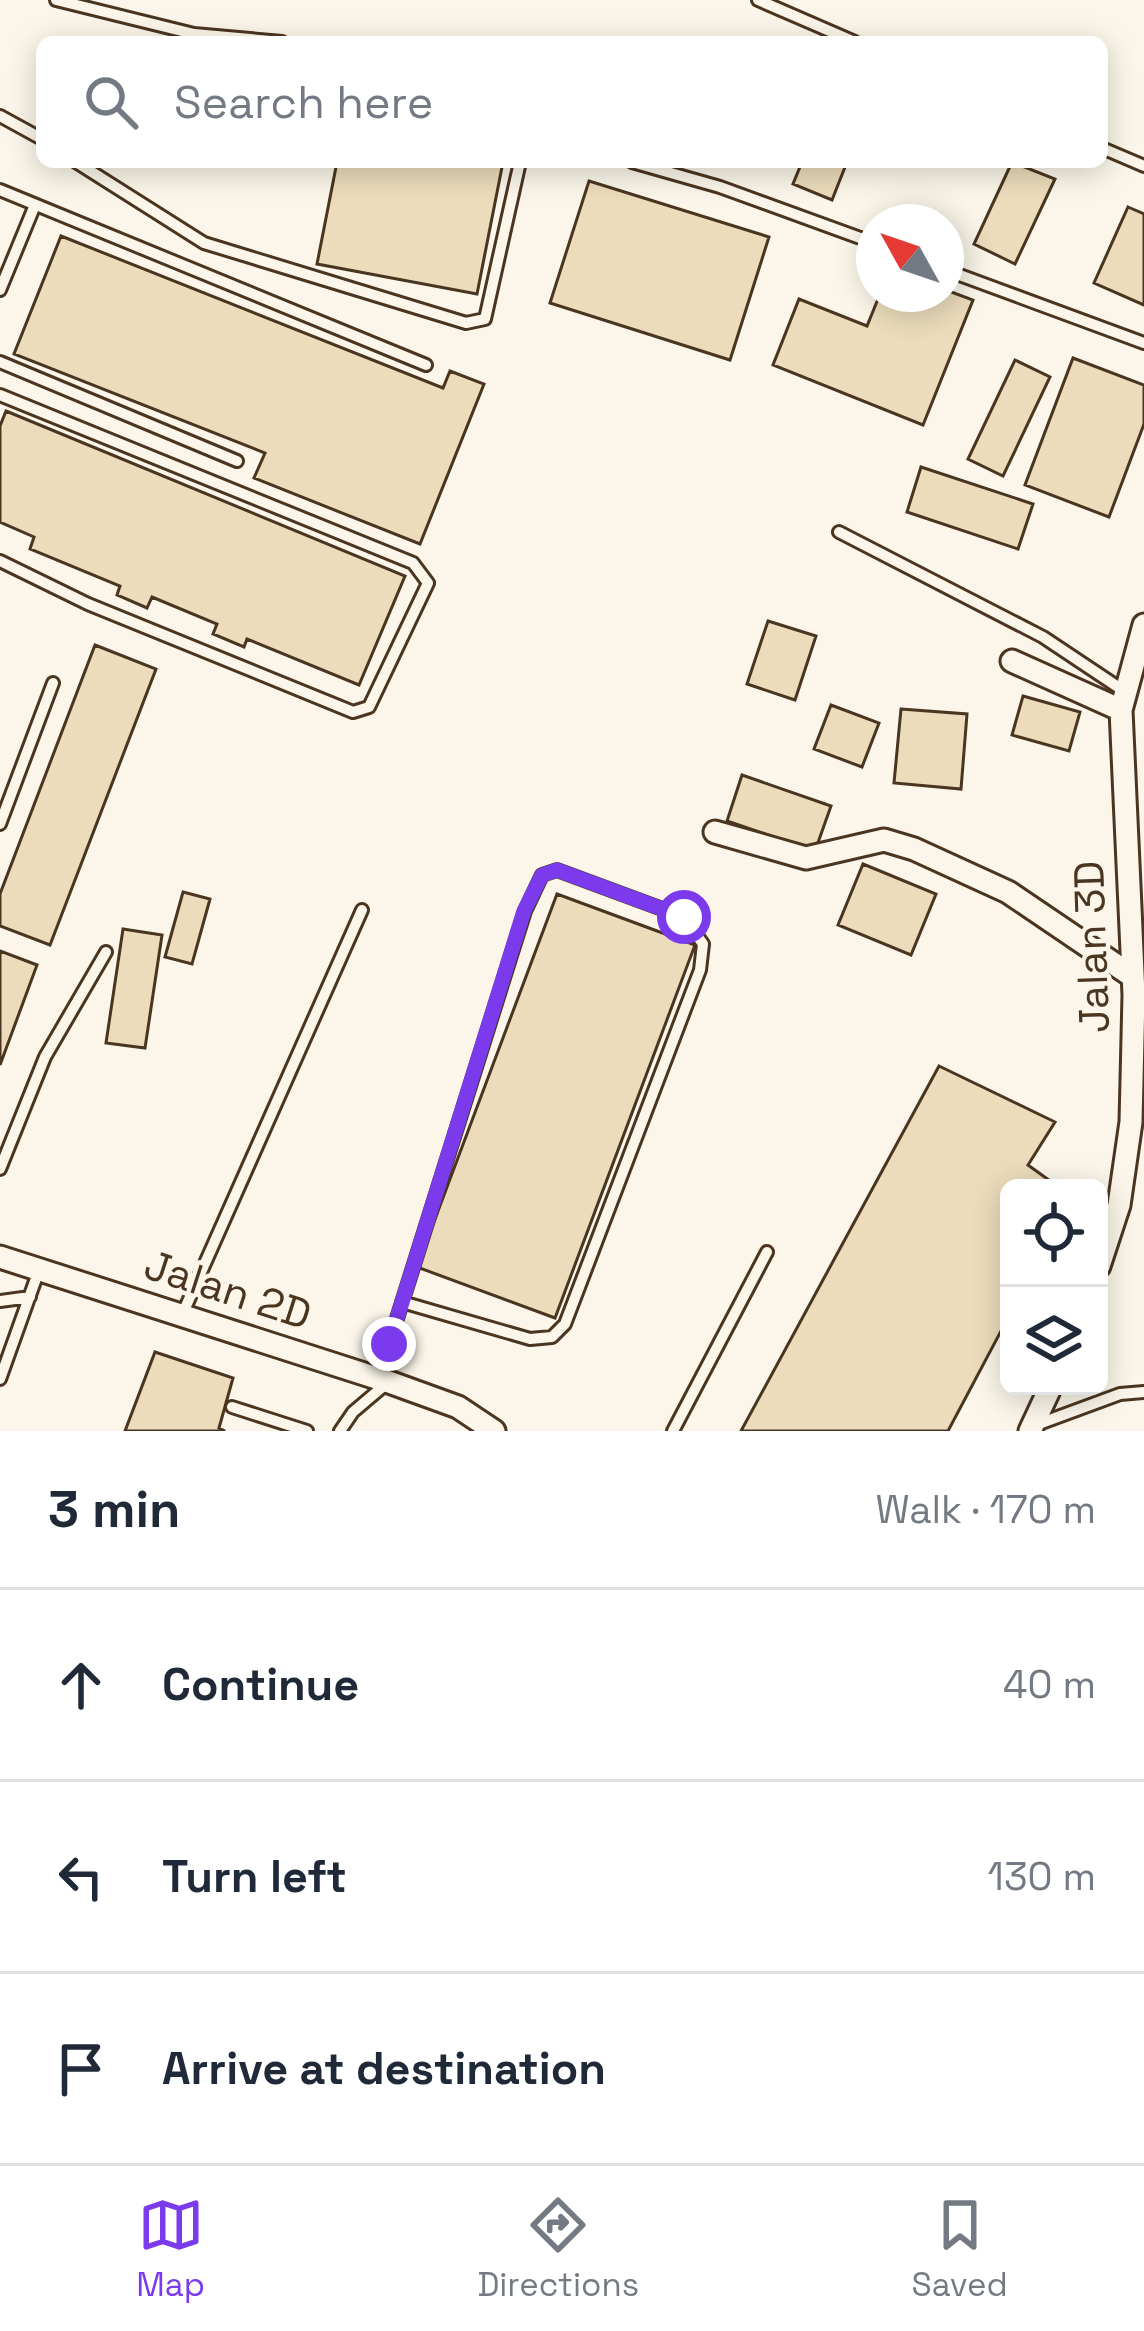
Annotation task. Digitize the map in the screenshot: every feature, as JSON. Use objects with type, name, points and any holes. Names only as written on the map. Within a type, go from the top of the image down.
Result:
[{"type":"street","name":"Jalan 3D","points":[[1108,1239],[1119,1205],[1131,1122],[1132,976],[1123,700],[1144,625]]},
{"type":"street","points":[[1012,662],[1123,700]]},
{"type":"street","points":[[715,832],[806,857],[884,840],[914,849],[1008,892],[1132,976]]},
{"type":"street","name":"Jalan 2D","points":[[0,1257],[384,1380],[458,1407],[494,1431]]},
{"type":"street","points":[[1031,1429],[1048,1395]]},
{"type":"lane","points":[[56,0],[216,36]]},
{"type":"lane","points":[[758,0],[841,36]]},
{"type":"lane","points":[[0,116],[36,136]]},
{"type":"lane","points":[[1108,151],[1144,166]]},
{"type":"lane","points":[[85,168],[204,243],[466,323],[485,319],[519,168]]},
{"type":"lane","points":[[653,168],[856,236]]},
{"type":"lane","points":[[0,190],[427,365]]},
{"type":"lane","points":[[0,290],[35,205]]},
{"type":"lane","points":[[964,277],[1144,343]]},
{"type":"lane","points":[[0,362],[237,461]]},
{"type":"lane","points":[[0,395],[413,563],[428,583],[425,598],[369,707],[353,712],[88,604],[0,561]]},
{"type":"lane","points":[[839,532],[1043,637],[1123,700]]},
{"type":"lane","points":[[0,824],[53,683]]},
{"type":"lane","points":[[340,1431],[384,1380],[402,1301],[524,911],[542,875],[557,870],[684,917],[703,944],[700,970],[565,1324],[552,1337],[530,1339],[402,1301]]},
{"type":"lane","points":[[182,1315],[362,910]]},
{"type":"lane","points":[[0,1168],[45,1057],[106,952]]},
{"type":"lane","points":[[673,1431],[767,1252]]},
{"type":"lane","points":[[0,1379],[39,1270]]},
{"type":"lane","points":[[0,1301],[30,1297]]},
{"type":"lane","points":[[1031,1429],[1120,1394],[1144,1392]]},
{"type":"lane","points":[[232,1407],[307,1431]]},
{"type":"building","points":[[336,168],[502,168],[477,294],[317,264]]},
{"type":"building","points":[[800,168],[845,168],[832,200],[793,184]]},
{"type":"building","points":[[1009,168],[1027,168],[1055,179],[1015,264],[974,244]]},
{"type":"building","points":[[589,181],[769,237],[730,360],[550,303]]},
{"type":"building","points":[[1128,207],[1144,214],[1144,305],[1094,283]]},
{"type":"building","points":[[61,236],[443,388],[450,371],[484,384],[420,544],[254,478],[265,453],[14,354]]},
{"type":"building","points":[[964,297],[973,300],[923,425],[773,365],[799,299],[867,326],[873,312],[964,312]]},
{"type":"building","points":[[1073,358],[1144,385],[1144,424],[1109,517],[1025,485]]},
{"type":"building","points":[[1015,360],[1050,377],[1003,476],[968,459]]},
{"type":"building","points":[[6,411],[405,576],[359,685],[247,639],[244,647],[213,634],[217,624],[152,597],[147,608],[117,595],[120,586],[30,549],[34,537],[0,522],[0,426]]},
{"type":"building","points":[[921,467],[1033,504],[1018,549],[907,512]]},
{"type":"building","points":[[768,621],[816,636],[795,700],[747,684]]},
{"type":"building","points":[[95,645],[156,669],[50,945],[0,926],[0,894]]},
{"type":"building","points":[[1023,696],[1080,712],[1069,751],[1012,735]]},
{"type":"building","points":[[831,705],[879,723],[862,767],[814,749]]},
{"type":"building","points":[[901,709],[967,714],[961,789],[894,783]]},
{"type":"building","points":[[742,775],[831,806],[815,851],[727,821]]},
{"type":"building","points":[[863,864],[936,894],[911,955],[838,925]]},
{"type":"building","points":[[183,892],[210,899],[192,964],[165,957]]},
{"type":"building","points":[[557,894],[695,945],[555,1318],[417,1267]]},
{"type":"building","points":[[123,929],[162,935],[145,1048],[106,1043]]},
{"type":"building","points":[[0,951],[37,965],[0,1065]]},
{"type":"building","points":[[939,1066],[1055,1122],[1028,1165],[1047,1179],[1000,1179],[1000,1333],[948,1431],[741,1431]]},
{"type":"building","points":[[155,1352],[233,1378],[219,1428],[225,1431],[125,1431]]},
{"type":"route","points":[[389,1344],[524,911],[542,875],[557,870],[684,917]]}]
